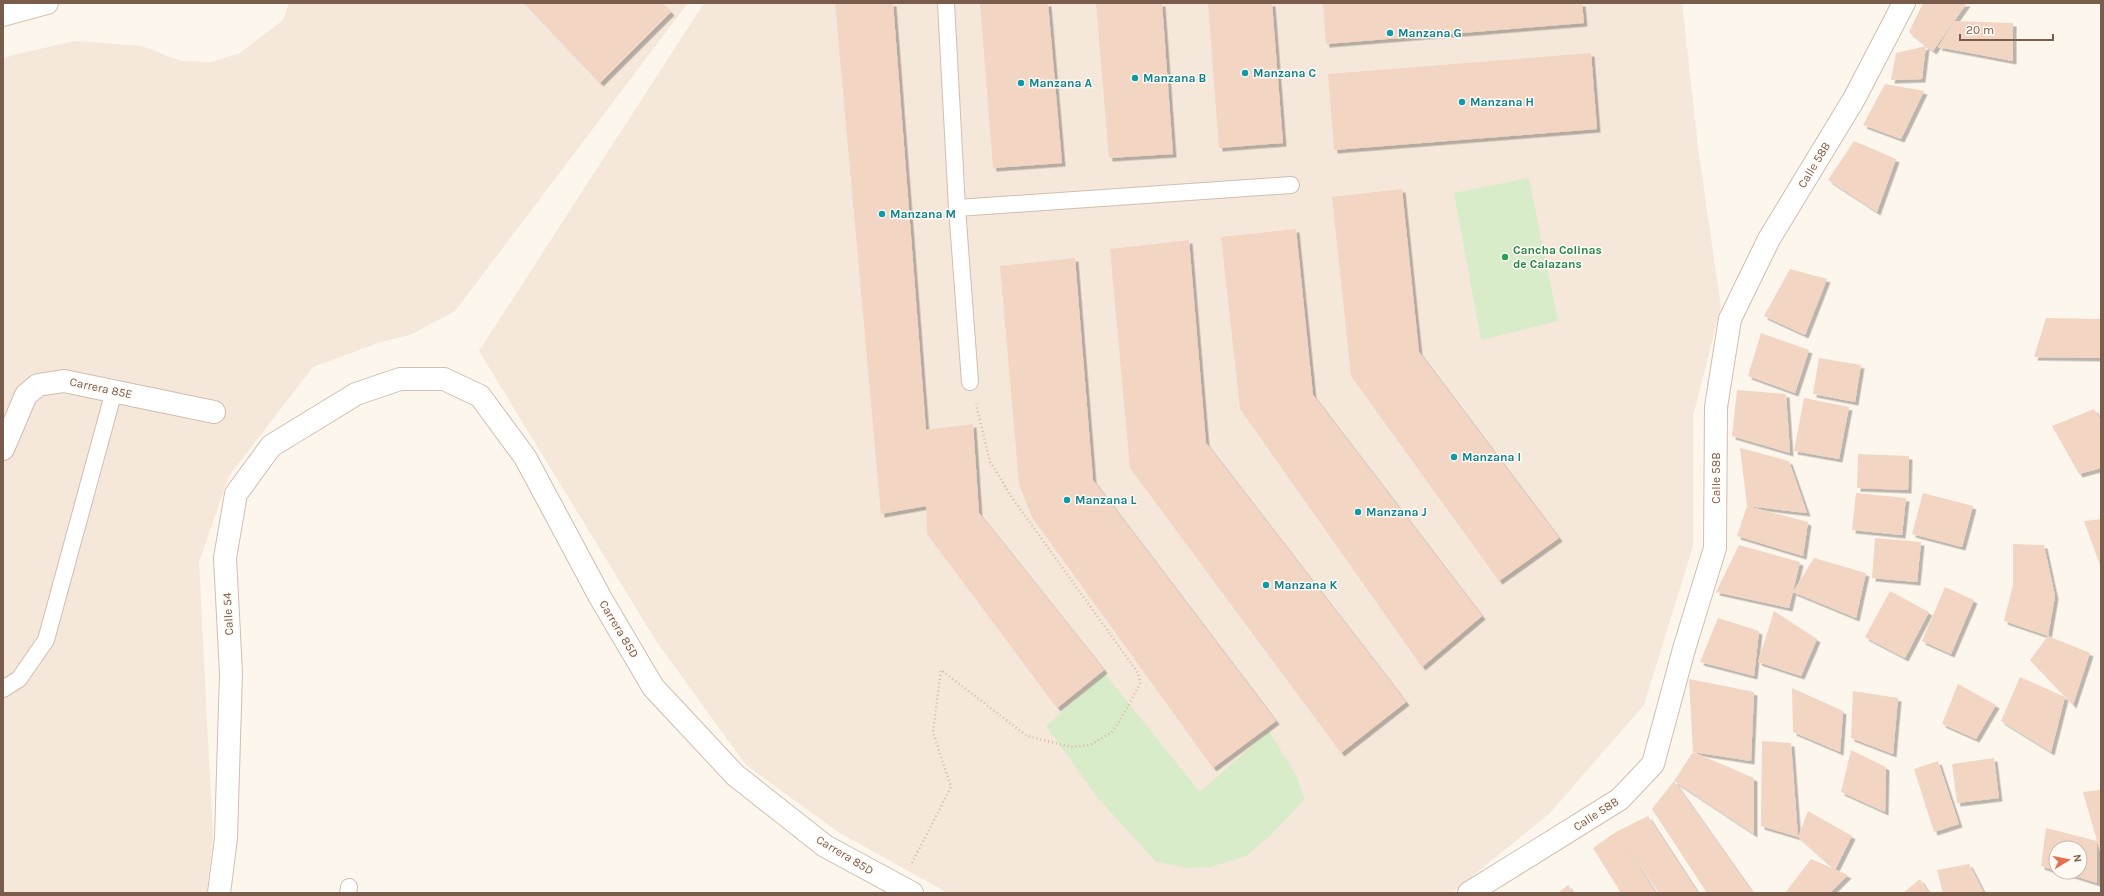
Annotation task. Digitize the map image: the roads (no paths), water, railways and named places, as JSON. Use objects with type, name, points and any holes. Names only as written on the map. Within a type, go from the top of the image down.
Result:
[{"type":"street","points":[[3,15],[47,3]]},
{"type":"street","name":"Calle 58B","points":[[1469,893],[1620,800],[1653,764],[1684,649],[1715,548],[1716,406],[1730,319],[1769,239],[1854,99],[1904,3]]},
{"type":"street","name":"Carrera 85D","points":[[356,394],[400,380],[444,379],[480,396],[525,457],[600,596],[654,687],[735,775],[825,846],[906,890]]},
{"type":"street","name":"Carrera 85E","points":[[4,443],[26,395],[38,385],[64,381],[214,412]]},
{"type":"street","name":"Calle 54","points":[[219,893],[226,838],[231,672],[225,558],[236,494],[271,446],[356,394]]},
{"type":"lane","points":[[946,3],[957,208],[970,382]]},
{"type":"lane","points":[[957,208],[1291,185]]},
{"type":"lane","points":[[3,689],[19,678],[46,640],[114,391]]},
{"type":"place","name":"Manzana G","points":[[1390,33]]},
{"type":"place","name":"Manzana C","points":[[1245,73]]},
{"type":"place","name":"Manzana B","points":[[1135,78]]},
{"type":"place","name":"Manzana A","points":[[1021,83]]},
{"type":"place","name":"Manzana H","points":[[1462,102]]},
{"type":"place","name":"Manzana M","points":[[882,214]]},
{"type":"place","name":"Cancha Colinas de Calazans","points":[[1505,257]]},
{"type":"place","name":"Manzana I","points":[[1454,457]]},
{"type":"place","name":"Manzana L","points":[[1067,500]]},
{"type":"place","name":"Manzana J","points":[[1358,512]]},
{"type":"place","name":"Manzana K","points":[[1266,585]]}]
